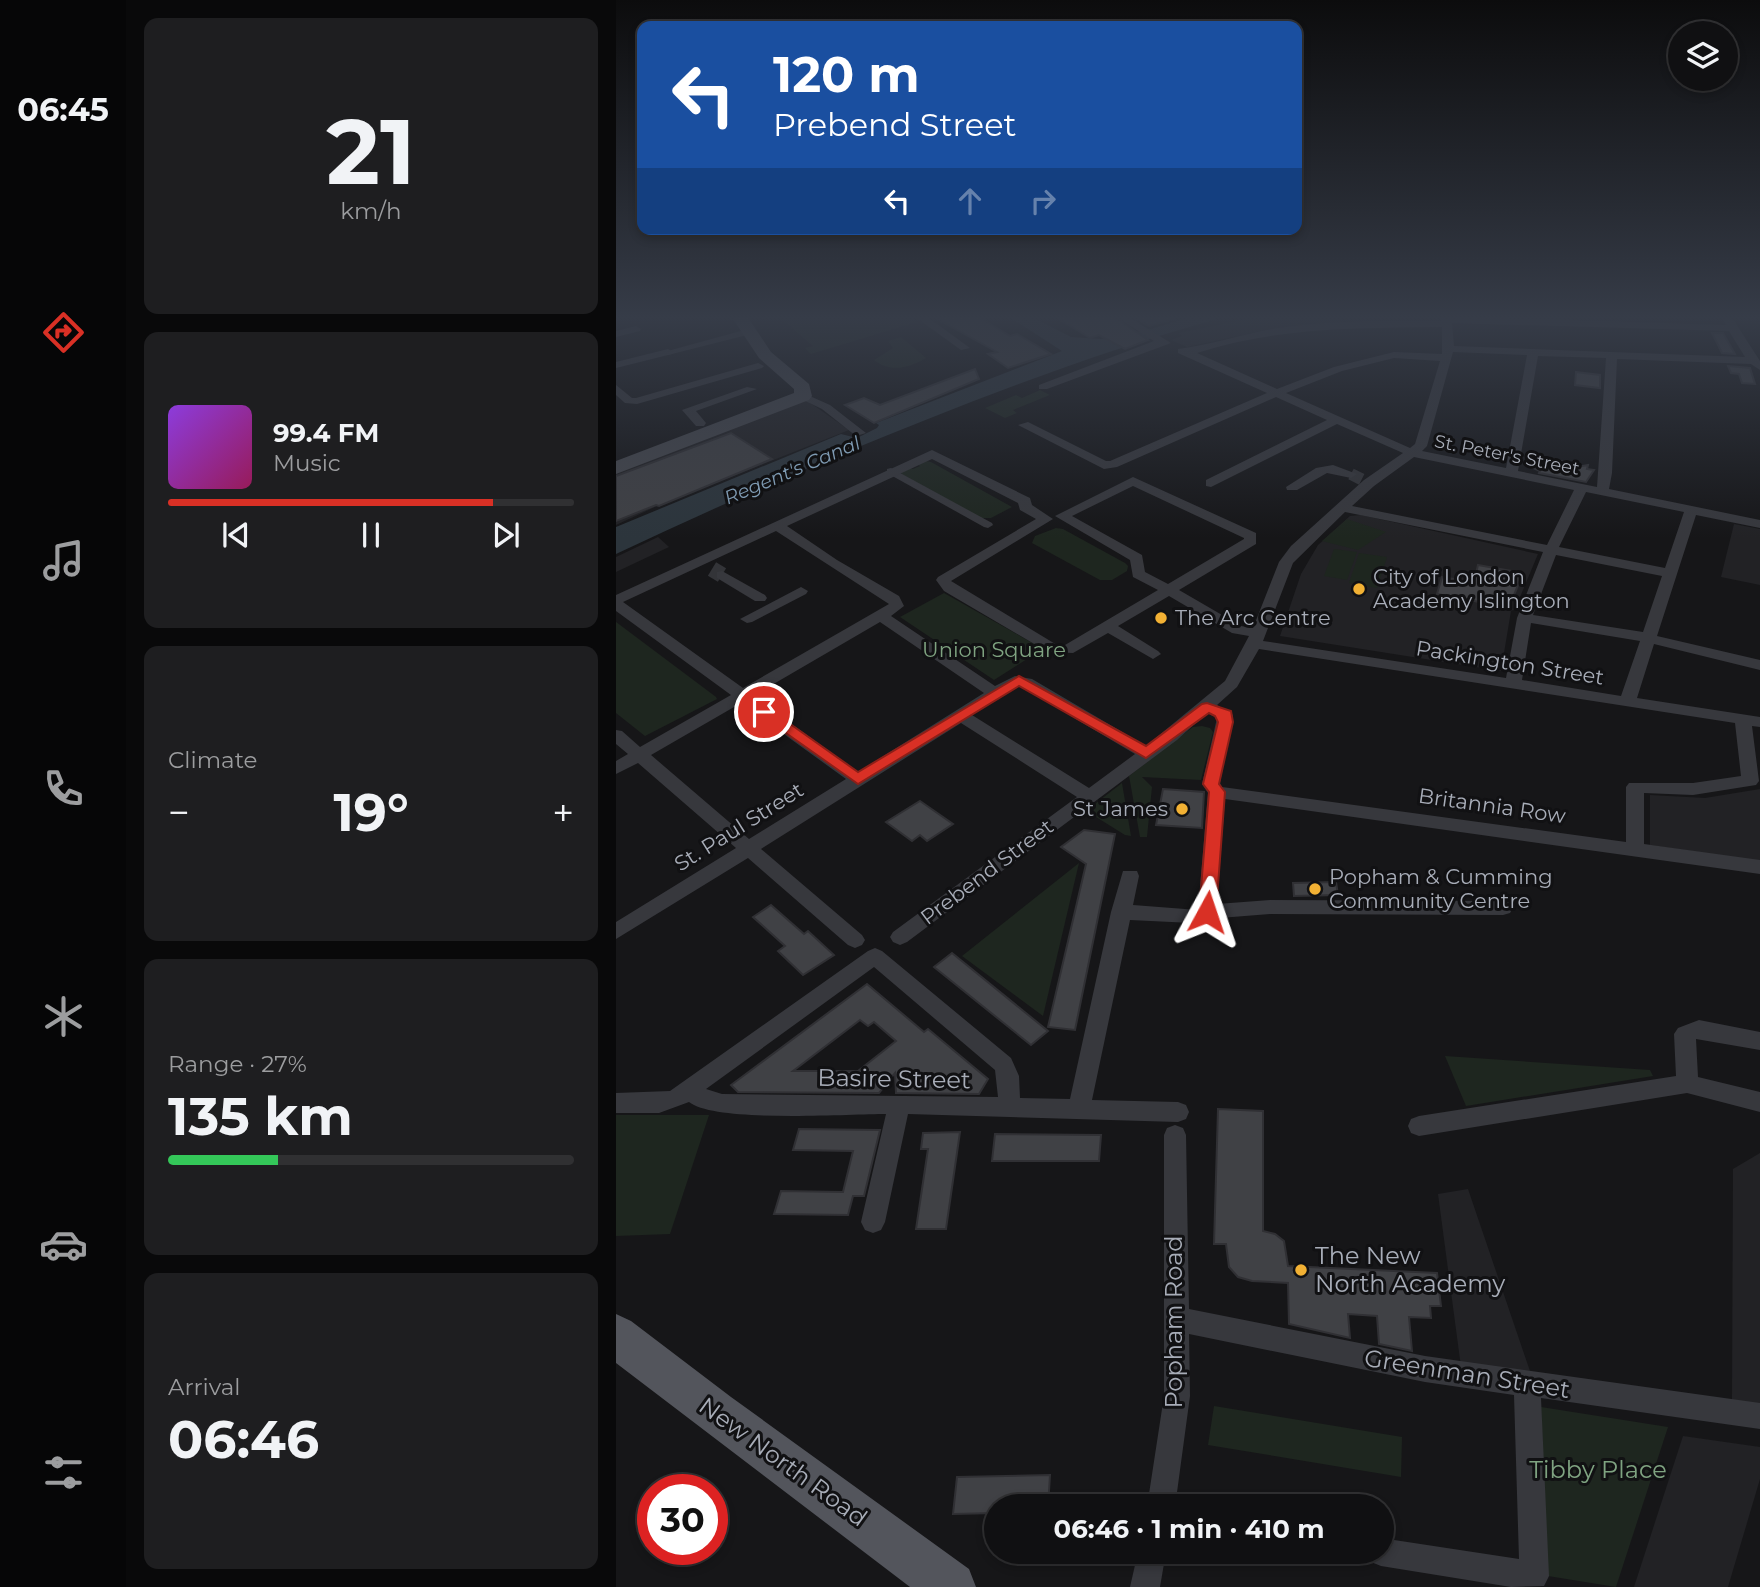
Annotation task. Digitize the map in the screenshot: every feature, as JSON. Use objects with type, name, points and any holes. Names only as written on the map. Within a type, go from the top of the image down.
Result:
[{"type":"main road","points":[[616,468],[803,396],[803,390]]},
{"type":"main road","name":"New North Road","points":[[616,1336],[715,1413],[951,1587]]},
{"type":"street","points":[[618,390],[629,401],[637,401],[673,390]]},
{"type":"street","points":[[696,390],[712,402]]},
{"type":"street","points":[[701,423],[688,410],[748,390]]},
{"type":"street","name":"St. Peter's Street","points":[[1269,390],[1412,453],[1760,524]]},
{"type":"street","points":[[1024,425],[1104,465],[1125,459],[1284,390]]},
{"type":"street","points":[[1438,390],[1421,446],[1361,479],[1345,508],[1671,574]]},
{"type":"street","points":[[1511,473],[1526,390]]},
{"type":"street","points":[[1602,492],[1606,473],[1610,390]]},
{"type":"street","points":[[803,396],[826,407],[860,433]]},
{"type":"street","points":[[1211,484],[1336,420]]},
{"type":"street","points":[[858,779],[616,602],[698,560],[927,455],[936,455],[1025,500],[1025,507],[1046,519],[943,580],[949,588],[1053,649],[1063,652],[1167,590]]},
{"type":"street","points":[[1292,487],[1327,467],[1337,468],[1361,479]]},
{"type":"street","points":[[891,471],[988,525]]},
{"type":"street","name":"Packington Street","points":[[1167,590],[1251,541],[1251,536],[1133,481],[1062,516],[1137,558],[1138,574],[1237,630],[1256,638],[1513,685],[1752,721]]},
{"type":"street","points":[[1513,685],[1524,618],[1551,550],[1582,487]]},
{"type":"street","name":"Prebend Street","points":[[900,937],[1207,708],[1231,684],[1256,638],[1286,562],[1304,542],[1345,508]]},
{"type":"street","points":[[1627,703],[1691,510]]},
{"type":"street","points":[[616,768],[895,608],[897,602],[782,522]]},
{"type":"street","points":[[698,560],[767,602]]},
{"type":"street","points":[[747,619],[767,602],[801,591]]},
{"type":"street","points":[[882,616],[994,693],[1019,680],[1146,753]]},
{"type":"street","points":[[1524,618],[1648,638],[1760,666]]},
{"type":"street","points":[[1109,627],[1153,654]]},
{"type":"street","name":"St. Paul Street","points":[[616,932],[994,693]]},
{"type":"street","points":[[1199,914],[1217,792],[1211,784],[1225,715],[1207,708]]},
{"type":"street","points":[[960,715],[1089,796]]},
{"type":"street","points":[[1634,848],[1635,787],[1693,789],[1750,780],[1752,721]]},
{"type":"street","points":[[616,735],[855,940]]},
{"type":"street","name":"Britannia Row","points":[[1217,792],[1760,867]]},
{"type":"street","points":[[1079,1109],[1130,876]]},
{"type":"street","points":[[1121,912],[1199,914],[1282,907],[1503,908]]},
{"type":"street","points":[[616,1103],[668,1101],[691,1090],[875,956],[1003,1064],[1008,1076],[1010,1108]]},
{"type":"street","points":[[1687,1084],[1685,1034],[1699,1029],[1760,1041]]},
{"type":"street","points":[[1419,1126],[1687,1084],[1760,1101]]},
{"type":"street","name":"Basire Street","points":[[691,1090],[709,1102],[722,1104],[899,1104],[1079,1109],[1176,1124]]},
{"type":"street","points":[[873,1222],[899,1104]]},
{"type":"street","name":"Popham Road","points":[[1163,1494],[1177,1396],[1176,1124]]},
{"type":"street","name":"Greenman Street","points":[[1176,1319],[1418,1368],[1757,1416]]},
{"type":"street","points":[[1394,1554],[1534,1576],[1527,1385]]},
{"type":"street","points":[[1144,1587],[1149,1564]]},
{"type":"shaded area","points":[[806,400],[849,430],[657,506],[616,525],[616,472]]},
{"type":"shaded area","name":"City of London Academy Islington","points":[[1361,515],[1538,554],[1515,609],[1511,611],[1501,671],[1280,636],[1301,574],[1318,545],[1350,516]]},
{"type":"shaded area","points":[[1734,524],[1760,529],[1760,585],[1721,577]]},
{"type":"shaded area","points":[[658,537],[669,547],[616,572],[616,557]]},
{"type":"shaded area","points":[[1760,789],[1760,861],[1650,845],[1650,795],[1705,798]]},
{"type":"shaded area","points":[[1760,1153],[1760,1406],[1732,1400],[1733,1169]]},
{"type":"shaded area","points":[[1468,1189],[1532,1377],[1461,1367],[1438,1194]]},
{"type":"shaded area","points":[[1683,1436],[1760,1447],[1760,1479],[1728,1587],[1634,1587]]},
{"type":"green space","points":[[1040,390],[1050,395],[1013,410],[1017,413],[1005,418],[985,408],[1016,395],[1022,398]]},
{"type":"green space","points":[[926,461],[1012,507],[991,518],[981,518],[902,475],[901,472],[908,467],[913,469],[920,466],[916,463]]},
{"type":"green space","points":[[1347,519],[1386,532],[1358,550],[1322,541]]},
{"type":"green space","points":[[1056,528],[1063,529],[1125,563],[1128,566],[1127,571],[1112,580],[1100,580],[1032,543],[1035,536]]},
{"type":"green space","points":[[1334,549],[1357,552],[1347,580],[1324,576]]},
{"type":"green space","points":[[1359,553],[1387,557],[1377,588],[1349,583]]},
{"type":"green space","name":"Union Square","points":[[944,593],[1043,649],[994,680],[900,617]]},
{"type":"green space","points":[[616,622],[717,699],[645,736],[616,713]]},
{"type":"green space","points":[[1202,726],[1213,732],[1201,780],[1142,777],[1152,787],[1147,837],[1140,837],[1129,776],[1193,727]]},
{"type":"green space","points":[[1122,783],[1131,836],[1093,815],[1095,804]]},
{"type":"green space","points":[[1079,863],[1043,1016],[962,956]]},
{"type":"green space","points":[[1445,1056],[1650,1070],[1653,1076],[1466,1106]]},
{"type":"green space","points":[[616,1115],[709,1115],[670,1234],[616,1236]]},
{"type":"green space","points":[[1214,1406],[1402,1437],[1401,1477],[1208,1445]]},
{"type":"green space","name":"Tibby Place","points":[[1541,1407],[1668,1427],[1616,1587],[1548,1576]]},
{"type":"water","name":"Regent's Canal","points":[[961,390],[1002,390],[771,484],[616,554],[616,527],[841,434],[857,438],[877,428],[879,425],[876,423]]},
{"type":"building","points":[[919,390],[953,390],[874,423],[845,405],[864,398],[880,405]]},
{"type":"building","points":[[731,433],[772,459],[616,521],[616,476]]},
{"type":"building","points":[[1537,456],[1561,461],[1554,471],[1588,465],[1587,469],[1594,470],[1586,482],[1539,473],[1540,471],[1531,467]]},
{"type":"building","points":[[1478,565],[1523,573],[1512,600],[1508,599],[1506,607],[1437,594],[1442,577],[1474,582]]},
{"type":"building","name":"St James","points":[[1163,789],[1204,792],[1202,828],[1156,825]]},
{"type":"building","points":[[920,801],[953,824],[927,841],[920,835],[912,841],[886,822]]},
{"type":"building","points":[[1084,830],[1115,834],[1075,1030],[1048,1027],[1086,864],[1061,847]]},
{"type":"building","name":"Popham & Cumming Community Centre","points":[[1336,882],[1338,895],[1294,896],[1293,883]]},
{"type":"building","points":[[771,905],[804,934],[808,931],[834,955],[803,975],[778,951],[785,946],[753,917]]},
{"type":"building","points":[[952,953],[1048,1031],[1031,1045],[934,967]]},
{"type":"building","points":[[867,984],[924,1032],[928,1029],[988,1079],[979,1094],[896,1093],[895,1073],[879,1093],[738,1092],[731,1085]],"holes":[[[860,1020],[868,1026],[874,1022],[896,1041],[858,1071],[793,1071]]]},
{"type":"building","name":"The New North Academy","points":[[1218,1109],[1263,1111],[1263,1231],[1275,1234],[1284,1241],[1288,1266],[1437,1273],[1441,1306],[1430,1306],[1431,1318],[1409,1317],[1412,1351],[1379,1344],[1377,1316],[1348,1314],[1350,1338],[1289,1324],[1288,1283],[1252,1281],[1238,1277],[1229,1267],[1226,1244],[1214,1244]]},
{"type":"building","points":[[799,1129],[880,1130],[864,1196],[853,1196],[848,1215],[774,1214],[781,1191],[843,1192],[853,1151],[793,1150]]},
{"type":"building","points":[[960,1132],[946,1229],[916,1229],[928,1149],[921,1149],[923,1133]]},
{"type":"building","points":[[995,1134],[1101,1135],[1099,1161],[992,1161]]},
{"type":"building","points":[[1050,1475],[1049,1494],[984,1494],[984,1513],[953,1514],[957,1477]]},
{"type":"tunnel","points":[[1351,474],[1363,480]]},
{"type":"tunnel","points":[[712,569],[722,575]]},
{"type":"place","name":"City of London Academy Islington","points":[[1359,589]]},
{"type":"place","name":"The Arc Centre","points":[[1161,618]]},
{"type":"place","name":"St James","points":[[1182,809]]},
{"type":"place","name":"Popham & Cumming Community Centre","points":[[1315,889]]},
{"type":"place","name":"The New North Academy","points":[[1301,1270]]},
{"type":"route","points":[[764,712],[858,779],[1019,680],[1146,753],[1207,708],[1220,712],[1225,715],[1226,722],[1211,784],[1217,792],[1207,912]]}]
